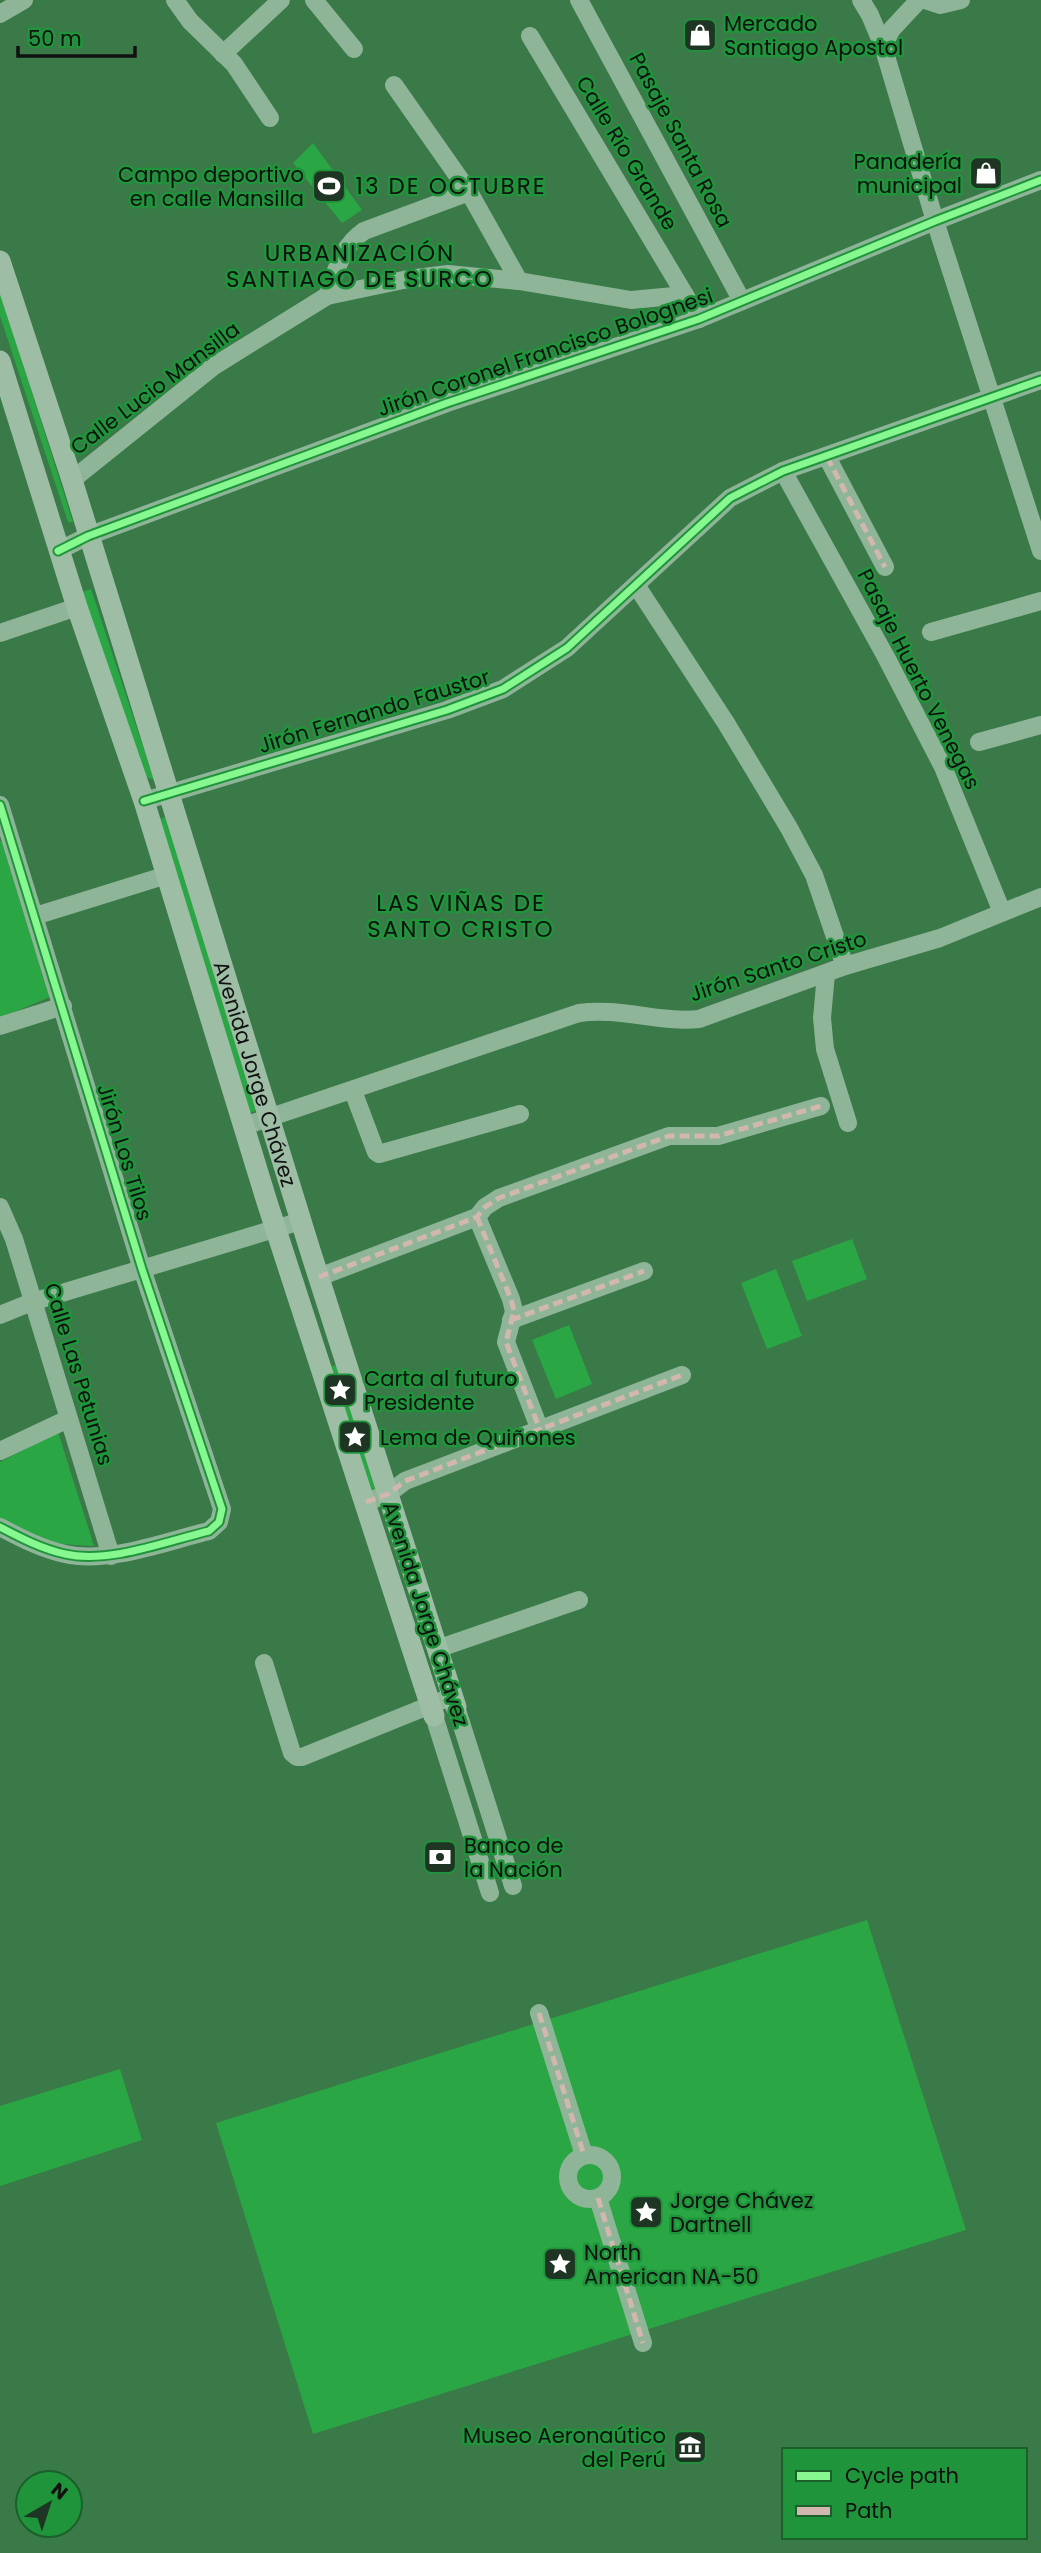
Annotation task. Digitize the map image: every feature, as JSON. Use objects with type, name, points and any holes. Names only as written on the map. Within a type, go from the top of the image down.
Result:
[{"type":"main road","name":"Avenida Jorge Chávez","points":[[0,261],[72,480],[301,1221],[454,1701]]},
{"type":"main road","name":"Avenida Jorge Chávez","points":[[0,361],[58,551],[144,801],[276,1228],[432,1710]]},
{"type":"main road","points":[[410,1640],[435,1641]]},
{"type":"street","points":[[0,14],[24,0]]},
{"type":"street","points":[[175,0],[190,21],[234,64],[270,118]]},
{"type":"street","points":[[223,54],[281,0]]},
{"type":"street","points":[[314,0],[354,49]]},
{"type":"street","name":"Pasaje Santa Rosa","points":[[579,0],[741,301]]},
{"type":"street","points":[[861,0],[883,46],[935,221],[1041,551]]},
{"type":"street","points":[[883,46],[892,29],[919,0]]},
{"type":"street","points":[[925,0],[940,5],[961,0]]},
{"type":"street","name":"Calle Río Grande","points":[[530,36],[685,295]]},
{"type":"street","points":[[394,85],[469,192],[519,281]]},
{"type":"street","name":"Jirón Coronel Francisco Bolognesi","points":[[58,551],[88,536],[447,403],[699,319],[1041,180]]},
{"type":"street","points":[[327,296],[342,252],[352,239],[364,231],[469,192]]},
{"type":"street","name":"Calle Lucio Mansilla","points":[[72,480],[214,366],[327,296],[434,275],[461,274],[631,300],[685,295]]},
{"type":"street","points":[[685,295],[699,319]]},
{"type":"street","name":"Jirón Fernando Faustor","points":[[144,801],[447,710],[503,689],[567,648],[730,498],[783,471],[1041,380]]},
{"type":"street","points":[[827,457],[885,567]]},
{"type":"street","name":"Pasaje Huerto Venegas","points":[[783,471],[943,767],[1002,912]]},
{"type":"street","points":[[636,585],[726,723],[789,828],[814,875],[845,967]]},
{"type":"street","points":[[932,632],[1041,601]]},
{"type":"street","points":[[0,633],[77,607]]},
{"type":"street","points":[[979,742],[1041,725]]},
{"type":"street","name":"Jirón Los Tilos","points":[[0,804],[4,832],[35,916],[142,1269],[222,1509],[219,1522],[209,1531],[111,1556]]},
{"type":"street","points":[[35,916],[167,875]]},
{"type":"street","name":"Jirón Santo Cristo","points":[[244,1126],[579,1013],[595,1011],[679,1021],[699,1019],[845,967],[940,938],[1041,898]]},
{"type":"street","points":[[826,974],[822,1018],[825,1049],[848,1123]]},
{"type":"street","points":[[0,1026],[63,1006]]},
{"type":"street","points":[[353,1091],[379,1154],[520,1114]]},
{"type":"street","points":[[319,1277],[477,1217],[485,1207],[499,1198],[670,1136],[718,1136],[821,1106]]},
{"type":"street","name":"Calle Las Petunias","points":[[0,1207],[14,1239],[111,1556]]},
{"type":"street","points":[[477,1217],[511,1299],[514,1311],[506,1342],[540,1430]]},
{"type":"street","points":[[0,1315],[32,1302],[301,1221]]},
{"type":"street","points":[[511,1320],[644,1271]]},
{"type":"street","points":[[366,1502],[388,1494],[405,1481],[682,1375]]},
{"type":"street","points":[[0,1451],[68,1419]]},
{"type":"street","points":[[0,1527],[30,1543],[67,1555],[111,1556]]},
{"type":"street","points":[[435,1641],[579,1600]]},
{"type":"street","points":[[264,1663],[292,1753],[297,1757],[454,1701]]},
{"type":"street","name":"Avenida Jorge Chávez","points":[[454,1701],[513,1886]]},
{"type":"street","name":"Avenida Jorge Chávez","points":[[432,1710],[490,1892]]},
{"type":"street","points":[[539,2012],[584,2155]]},
{"type":"street","points":[[584,2155],[599,2156],[610,2166],[613,2173],[610,2188],[598,2198],[578,2195],[569,2183],[572,2163],[584,2155]]},
{"type":"street","points":[[598,2198],[643,2343]]},
{"type":"green space","name":"Campo deportivo en calle Mansilla","points":[[313,143],[362,210],[342,223],[293,163]]},
{"type":"green space","points":[[0,292],[73,522],[68,522],[0,316]]},
{"type":"green space","points":[[91,589],[154,780],[141,775],[80,593]]},
{"type":"green space","points":[[166,817],[258,1110],[250,1113],[158,819]]},
{"type":"green space","points":[[0,841],[6,843],[57,994],[0,1018]]},
{"type":"green space","points":[[852,1239],[867,1279],[807,1301],[792,1261]]},
{"type":"green space","points":[[776,1269],[802,1336],[767,1349],[741,1283]]},
{"type":"green space","points":[[569,1325],[592,1384],[556,1399],[532,1340]]},
{"type":"green space","points":[[336,1365],[376,1489],[368,1491],[328,1367]]},
{"type":"green space","points":[[58,1432],[94,1546],[45,1541],[24,1533],[0,1518],[0,1462]]},
{"type":"green space","points":[[867,1920],[966,2230],[313,2434],[216,2123]]},
{"type":"green space","points":[[120,2069],[142,2140],[0,2186],[0,2106]]},
{"type":"marked path","points":[[827,457],[885,567]]},
{"type":"marked path","points":[[319,1277],[477,1217],[485,1207],[499,1198],[669,1136],[718,1136],[821,1106]]},
{"type":"marked path","points":[[477,1217],[511,1299],[514,1311],[506,1342],[540,1430]]},
{"type":"marked path","points":[[511,1320],[644,1271]]},
{"type":"marked path","points":[[366,1502],[388,1494],[405,1481],[682,1375]]},
{"type":"marked path","points":[[539,2013],[584,2155]]},
{"type":"marked path","points":[[598,2198],[643,2343]]},
{"type":"cycle path","points":[[58,551],[88,536],[447,403],[699,319],[1041,180]]},
{"type":"cycle path","points":[[144,801],[447,710],[503,689],[567,648],[730,498],[783,471],[1041,380]]},
{"type":"cycle path","points":[[0,805],[142,1269],[222,1509],[219,1522],[209,1531],[138,1550],[100,1556],[56,1552],[0,1527]]},
{"type":"place","name":"Mercado Santiago Apostol","points":[[700,35]]},
{"type":"place","name":"Panadería municipal","points":[[986,173]]},
{"type":"place","name":"Campo deportivo en calle Mansilla","points":[[329,186]]},
{"type":"place","name":"Carta al futuro Presidente","points":[[340,1390]]},
{"type":"place","name":"Lema de Quiñones","points":[[355,1437]]},
{"type":"place","name":"Banco de la Nación","points":[[440,1857]]},
{"type":"place","name":"Jorge Chávez Dartnell","points":[[646,2212]]},
{"type":"place","name":"North American NA-50","points":[[560,2264]]},
{"type":"place","name":"Museo Aeronaútico del Perú","points":[[690,2447]]},
{"type":"district","name":"13 DE OCTUBRE","points":[[451,186]]},
{"type":"district","name":"URBANIZACIÓN SANTIAGO DE SURCO","points":[[360,266]]},
{"type":"district","name":"LAS VIÑAS DE SANTO CRISTO","points":[[461,916]]}]
